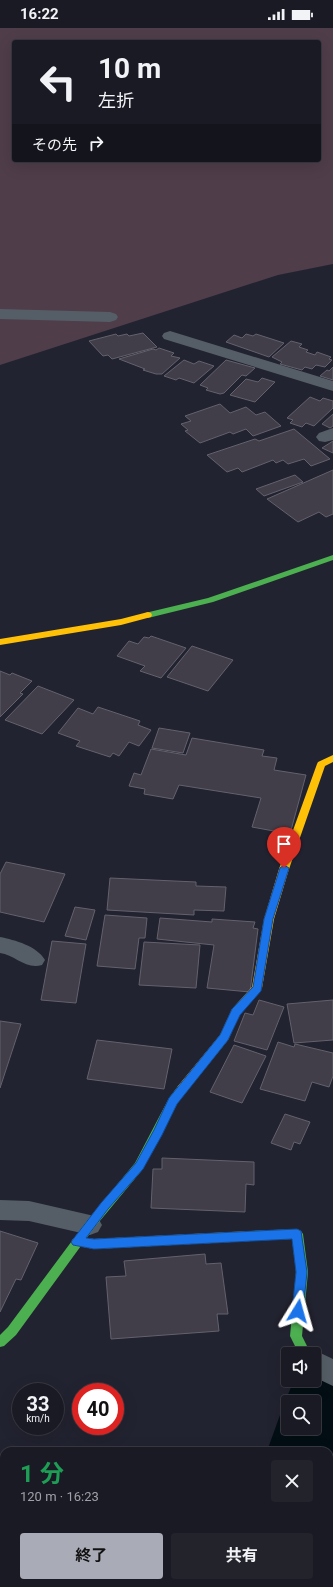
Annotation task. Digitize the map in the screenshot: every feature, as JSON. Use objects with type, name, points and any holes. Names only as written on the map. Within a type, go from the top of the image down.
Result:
[{"type":"street","points":[[0,314],[110,317]]},
{"type":"street","points":[[170,336],[333,386]]},
{"type":"street","points":[[0,642],[121,622],[210,600],[333,557]]},
{"type":"street","points":[[0,1342],[12,1330],[83,1233],[139,1166],[173,1101],[224,1037],[236,1012],[257,988],[269,919],[284,868],[321,764],[333,758]]},
{"type":"street","points":[[83,1233],[94,1244],[297,1234],[302,1272],[296,1336],[305,1347]]},
{"type":"lane","points":[[0,945],[12,947],[34,960]]},
{"type":"lane","points":[[0,1210],[29,1211],[83,1233]]},
{"type":"shaded area","points":[[0,28],[333,28],[333,264],[278,275],[0,365]]},
{"type":"building","points":[[143,333],[157,347],[112,359],[108,355],[103,356],[89,341],[116,334],[118,336],[127,334],[129,336]]},
{"type":"building","points":[[246,334],[253,336],[256,334],[284,343],[269,357],[226,342],[234,335],[242,338]]},
{"type":"building","points":[[291,341],[302,344],[299,347],[308,350],[306,352],[315,355],[317,352],[331,357],[329,359],[332,360],[325,367],[316,365],[312,369],[305,367],[302,370],[280,364],[282,362],[272,357]]},
{"type":"building","points":[[159,348],[174,353],[171,356],[180,358],[162,374],[156,374],[143,370],[145,369],[119,359],[153,349],[156,350]]},
{"type":"building","points":[[184,360],[194,364],[199,361],[214,366],[194,383],[179,378],[176,380],[164,376]]},
{"type":"building","points":[[226,360],[255,368],[246,376],[242,375],[224,393],[220,394],[206,390],[208,388],[200,385]]},
{"type":"building","points":[[333,367],[333,380],[320,376],[327,370],[329,371]]},
{"type":"building","points":[[262,378],[275,382],[255,402],[230,395],[246,379],[258,382]]},
{"type":"building","points":[[310,397],[320,401],[323,398],[333,401],[333,408],[314,426],[306,423],[302,427],[290,423],[293,420],[287,418]]},
{"type":"building","points":[[220,404],[230,413],[246,407],[256,415],[265,412],[281,426],[253,436],[246,429],[233,434],[230,432],[200,443],[185,431],[188,430],[181,424],[191,421],[185,416]]},
{"type":"building","points":[[333,414],[333,426],[330,428],[322,424]]},
{"type":"building","points":[[294,429],[330,459],[311,466],[304,459],[288,464],[283,460],[276,463],[273,460],[242,472],[238,468],[227,472],[207,455],[255,439],[259,441]]},
{"type":"building","points":[[333,441],[333,453],[322,448]]},
{"type":"building","points":[[333,470],[333,514],[326,517],[319,512],[298,522],[267,499]]},
{"type":"building","points":[[295,475],[303,482],[264,496],[256,489]]},
{"type":"building","points":[[151,636],[186,648],[161,678],[140,671],[145,666],[117,656],[129,641],[138,644],[144,637],[149,638]]},
{"type":"building","points":[[192,646],[233,660],[208,691],[167,677]]},
{"type":"building","points":[[0,671],[10,675],[12,673],[32,681],[20,693],[23,694],[0,717]]},
{"type":"building","points":[[38,686],[74,700],[42,734],[5,720]]},
{"type":"building","points":[[98,707],[140,721],[138,725],[151,730],[139,746],[129,742],[119,756],[113,753],[110,757],[76,746],[80,741],[58,733],[78,708],[93,714]]},
{"type":"building","points":[[159,728],[190,733],[183,753],[152,748]]},
{"type":"building","points":[[192,738],[264,750],[262,756],[277,758],[274,770],[306,775],[290,834],[252,827],[261,798],[179,785],[173,799],[144,794],[145,789],[129,786],[134,773],[141,775],[151,749],[186,755]]},
{"type":"building","points":[[6,862],[65,874],[44,922],[0,912],[0,874]]},
{"type":"building","points":[[110,878],[196,882],[196,886],[226,887],[224,911],[194,910],[194,915],[107,910]]},
{"type":"building","points":[[75,907],[95,910],[86,940],[65,936]]},
{"type":"building","points":[[105,915],[147,918],[145,938],[139,938],[135,969],[97,966]]},
{"type":"building","points":[[160,918],[212,922],[212,919],[255,922],[253,928],[258,929],[250,992],[207,988],[214,945],[157,939]]},
{"type":"building","points":[[52,941],[86,944],[76,1003],[41,1000]]},
{"type":"building","points":[[144,942],[200,945],[196,988],[139,985]]},
{"type":"building","points":[[259,1000],[284,1007],[267,1050],[234,1041],[245,1013],[253,1015]]},
{"type":"building","points":[[333,1000],[333,1040],[294,1043],[287,1004]]},
{"type":"building","points":[[0,1021],[21,1024],[0,1088]]},
{"type":"building","points":[[97,1040],[172,1049],[164,1089],[87,1079]]},
{"type":"building","points":[[278,1042],[294,1047],[295,1044],[333,1053],[333,1076],[329,1087],[312,1082],[305,1101],[260,1089]]},
{"type":"building","points":[[234,1045],[266,1056],[242,1103],[210,1092]]},
{"type":"building","points":[[285,1114],[310,1122],[300,1144],[294,1142],[291,1150],[271,1143]]},
{"type":"building","points":[[162,1158],[254,1162],[254,1185],[246,1184],[245,1212],[151,1208],[153,1169],[162,1169]]},
{"type":"building","points":[[0,1231],[38,1243],[21,1280],[16,1279],[0,1312]]},
{"type":"building","points":[[205,1254],[206,1264],[221,1263],[228,1314],[217,1314],[219,1331],[111,1339],[106,1277],[126,1276],[124,1261]]},
{"type":"waterway","points":[[318,1447],[333,1404]]},
{"type":"traffic: fast","points":[[148,615],[210,600],[333,557]]},
{"type":"traffic: fast","points":[[0,1342],[12,1331],[90,1225],[139,1166],[173,1101],[182,1089]]},
{"type":"traffic: fast","points":[[251,1236],[297,1234],[302,1272],[296,1336],[302,1347]]},
{"type":"traffic: slow","points":[[0,642],[121,622],[148,615]]},
{"type":"traffic: slow","points":[[182,1089],[224,1037],[236,1012],[257,988],[269,919],[284,869],[321,764],[333,758]]},
{"type":"traffic: slow","points":[[77,1242],[94,1244],[251,1236]]},
{"type":"route","points":[[284,868],[269,919],[257,988],[236,1012],[224,1037],[173,1101],[139,1166],[104,1206],[77,1242],[94,1244],[297,1234],[302,1272],[298,1311]]}]
